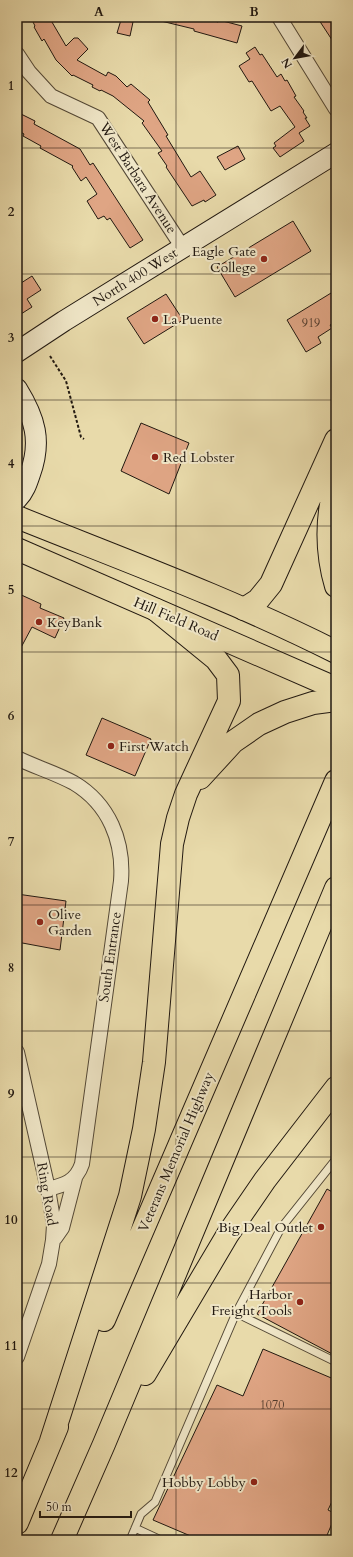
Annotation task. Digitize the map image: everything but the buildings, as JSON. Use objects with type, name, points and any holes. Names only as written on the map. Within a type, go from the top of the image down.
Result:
[{"type":"main road","points":[[244,609],[261,597],[271,584],[336,440]]},
{"type":"main road","points":[[336,482],[331,503],[328,532],[330,559],[336,586]]},
{"type":"main road","points":[[17,517],[156,572],[244,609],[336,652]]},
{"type":"main road","points":[[17,538],[28,536],[39,537],[102,562],[156,572]]},
{"type":"main road","name":"Hill Field Road","points":[[17,549],[335,690]]},
{"type":"main road","points":[[51,1441],[130,1196],[141,1144],[154,1062],[172,844],[178,818],[186,794],[229,701],[228,675],[216,659],[156,610]]},
{"type":"main road","points":[[186,794],[233,742],[260,724],[285,712],[313,703],[335,690]]},
{"type":"main road","name":"Veterans Memorial Highway","points":[[17,1523],[336,781]]},
{"type":"main road","points":[[62,1540],[104,1444],[336,888]]},
{"type":"main road","points":[[104,1444],[228,1234],[265,1180],[336,1088]]},
{"type":"street","points":[[279,17],[336,109]]},
{"type":"street","name":"West Barbara Avenue","points":[[17,54],[29,72],[51,96],[98,118],[183,248]]},
{"type":"street","name":"North 400 West","points":[[17,352],[64,321],[336,153]]},
{"type":"street","points":[[17,389],[31,415],[36,433],[36,446],[32,469],[22,493],[17,499]]},
{"type":"street","name":"South Entrance","points":[[17,758],[67,780],[91,796],[108,819],[116,834],[122,865],[83,1156],[80,1170],[75,1178],[62,1228],[53,1240]]},
{"type":"street","name":"Ring Road","points":[[17,1052],[48,1189],[52,1210],[53,1240],[44,1280],[17,1357]]},
{"type":"street","points":[[48,1189],[66,1185],[75,1178]]},
{"type":"lane","points":[[130,1540],[141,1514],[155,1502],[236,1313],[281,1228],[336,1159]]},
{"type":"lane","points":[[236,1313],[336,1362]]},
{"type":"lane","points":[[135,1528],[161,1540]]},
{"type":"path","points":[[50,356],[66,381],[80,437],[84,439]]},
{"type":"place","name":"Eagle Gate College","points":[[264,259]]},
{"type":"place","name":"La Puente","points":[[155,319]]},
{"type":"place","name":"Red Lobster","points":[[155,457]]},
{"type":"place","name":"KeyBank","points":[[39,622]]},
{"type":"place","name":"First Watch","points":[[111,746]]},
{"type":"place","name":"Olive Garden","points":[[40,922]]},
{"type":"place","name":"Big Deal Outlet","points":[[321,1227]]},
{"type":"place","name":"Harbor Freight Tools","points":[[300,1302]]},
{"type":"place","name":"Hobby Lobby","points":[[254,1482]]}]
